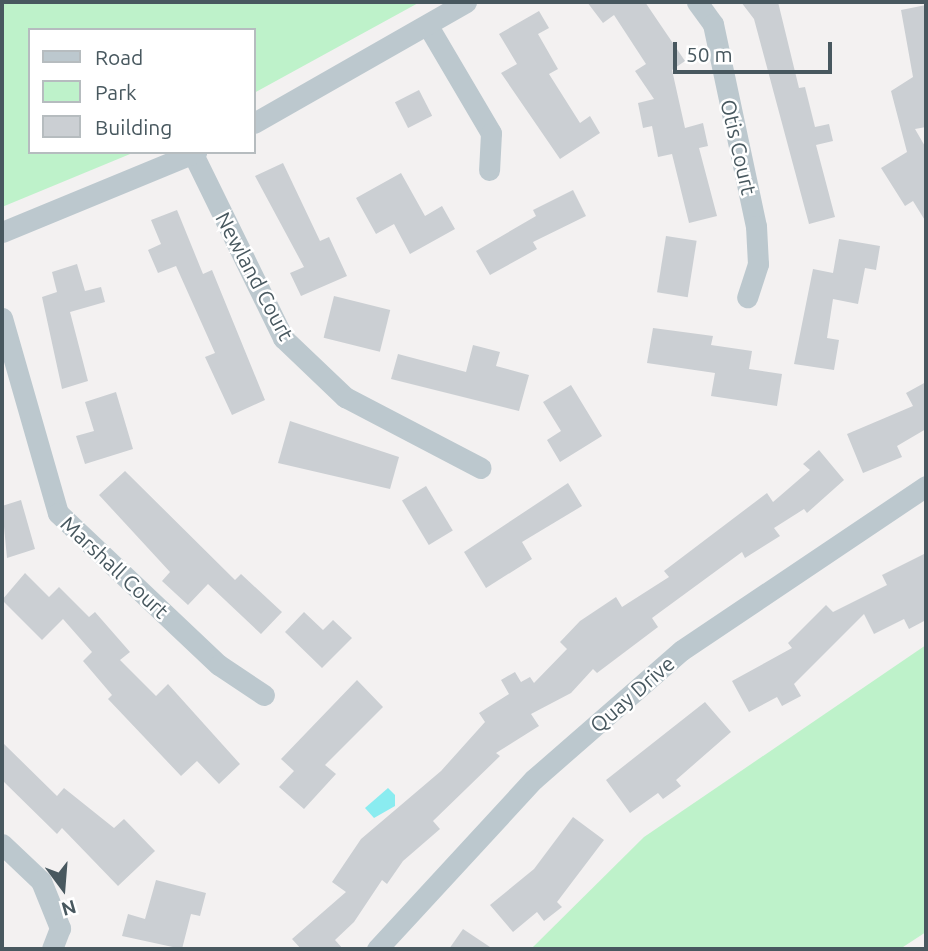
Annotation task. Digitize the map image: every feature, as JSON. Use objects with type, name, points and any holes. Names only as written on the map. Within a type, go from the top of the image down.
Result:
[{"type":"street","points":[[256,122],[466,2]]},
{"type":"street","name":"Otis Court","points":[[697,2],[713,24],[756,226],[758,264],[747,297]]},
{"type":"street","points":[[428,26],[491,133],[489,170]]},
{"type":"street","points":[[2,232],[193,154]]},
{"type":"street","name":"Newland Court","points":[[195,154],[283,338],[345,397],[481,468]]},
{"type":"street","name":"Marshall Court","points":[[2,318],[58,513],[219,665],[264,695]]},
{"type":"street","name":"Quay Drive","points":[[377,949],[534,779],[682,650],[926,486]]},
{"type":"street","points":[[2,844],[41,881],[60,929],[52,949]]},
{"type":"green space","points":[[2,2],[420,2],[256,92],[256,28],[28,28],[28,154],[130,154],[2,207]]},
{"type":"green space","points":[[926,645],[926,932],[900,949],[531,949],[644,837]]},
{"type":"water","points":[[388,788],[395,795],[395,806],[374,818],[365,808]]},
{"type":"building","points":[[587,2],[645,2],[685,61],[672,70],[685,128],[703,123],[708,146],[699,148],[717,216],[689,223],[672,154],[658,157],[652,126],[643,128],[638,103],[654,99],[635,71],[646,64],[614,15],[603,23]]},
{"type":"building","points":[[741,2],[778,2],[799,88],[805,87],[815,127],[829,124],[833,141],[816,145],[835,217],[809,224],[754,19]]},
{"type":"building","points":[[926,5],[926,127],[915,129],[926,148],[926,222],[913,201],[905,206],[881,168],[907,152],[891,91],[913,77],[901,10]]},
{"type":"building","points":[[539,11],[549,28],[538,34],[558,69],[549,74],[580,123],[590,116],[600,133],[560,159],[501,73],[517,64],[499,34]]},
{"type":"building","points":[[419,90],[432,116],[408,128],[395,102]]},
{"type":"building","points":[[283,163],[320,241],[329,237],[347,276],[301,296],[290,273],[304,267],[255,176]]},
{"type":"building","points":[[401,173],[425,216],[442,206],[455,229],[410,254],[394,224],[376,234],[356,198]]},
{"type":"building","points":[[573,190],[586,216],[533,242],[537,249],[490,275],[476,251],[536,216],[533,210]]},
{"type":"building","points":[[177,210],[203,274],[212,270],[265,400],[232,415],[205,357],[215,353],[176,266],[158,273],[148,250],[161,244],[151,220]]},
{"type":"building","points":[[666,236],[697,241],[688,297],[657,292]]},
{"type":"building","points":[[839,239],[880,246],[876,270],[865,268],[858,304],[833,299],[827,338],[839,340],[834,370],[794,364],[813,269],[833,273]]},
{"type":"building","points":[[77,264],[85,291],[101,287],[105,302],[70,312],[88,381],[62,389],[42,297],[57,292],[52,272]]},
{"type":"building","points":[[334,296],[390,310],[380,352],[324,338]]},
{"type":"building","points":[[653,328],[713,336],[711,345],[752,351],[749,369],[782,374],[777,406],[711,396],[715,373],[647,363]]},
{"type":"building","points":[[473,345],[500,352],[496,366],[529,375],[519,411],[391,379],[398,354],[466,372]]},
{"type":"building","points":[[926,382],[926,429],[897,446],[902,457],[863,473],[847,434],[913,406],[906,393]]},
{"type":"building","points":[[571,385],[602,436],[560,462],[547,440],[561,431],[543,402]]},
{"type":"building","points":[[116,392],[133,449],[85,464],[76,436],[94,431],[85,402]]},
{"type":"building","points":[[290,421],[399,457],[390,489],[278,463]]},
{"type":"building","points":[[819,450],[844,480],[807,513],[804,509],[774,528],[780,536],[745,558],[742,552],[652,618],[658,627],[597,673],[593,669],[571,693],[531,714],[539,726],[496,753],[500,756],[433,821],[440,829],[403,861],[387,884],[382,880],[354,922],[335,940],[343,949],[301,949],[292,939],[346,892],[332,882],[361,839],[441,771],[485,722],[479,713],[509,694],[501,680],[515,672],[521,682],[530,677],[534,683],[567,649],[560,642],[580,621],[616,597],[622,607],[669,577],[664,571],[767,493],[773,502],[810,470],[803,464]]},
{"type":"building","points":[[125,471],[235,580],[241,574],[282,612],[261,634],[208,584],[188,605],[162,581],[170,572],[99,495]]},
{"type":"building","points":[[568,483],[582,506],[522,542],[532,559],[486,588],[464,552]]},
{"type":"building","points":[[426,486],[453,531],[429,545],[402,500]]},
{"type":"building","points":[[21,500],[35,549],[7,558],[2,506]]},
{"type":"building","points":[[926,553],[926,620],[909,629],[904,619],[874,634],[864,614],[794,684],[801,696],[782,706],[777,697],[749,712],[732,681],[792,648],[788,643],[826,605],[833,612],[887,585],[882,575]]},
{"type":"building","points":[[25,573],[49,597],[59,587],[89,617],[95,612],[130,652],[120,660],[156,696],[168,684],[240,764],[219,784],[197,761],[181,776],[108,699],[112,695],[83,661],[92,652],[63,619],[42,640],[2,600]]},
{"type":"building","points":[[304,612],[323,630],[333,620],[352,638],[322,668],[285,632]]},
{"type":"building","points":[[357,680],[383,707],[325,765],[336,774],[304,809],[279,787],[294,771],[281,759]]},
{"type":"building","points":[[705,702],[731,732],[676,780],[681,786],[663,799],[658,793],[630,813],[606,780]]},
{"type":"building","points":[[2,742],[57,796],[64,788],[114,828],[124,819],[155,851],[118,886],[62,828],[57,834],[2,780]]},
{"type":"building","points":[[573,817],[604,840],[557,902],[562,907],[544,921],[537,912],[513,932],[490,905],[534,869]]},
{"type":"building","points":[[156,880],[206,893],[200,916],[191,914],[182,949],[122,936],[128,914],[145,919]]},
{"type":"building","points":[[463,929],[493,949],[449,949]]}]
